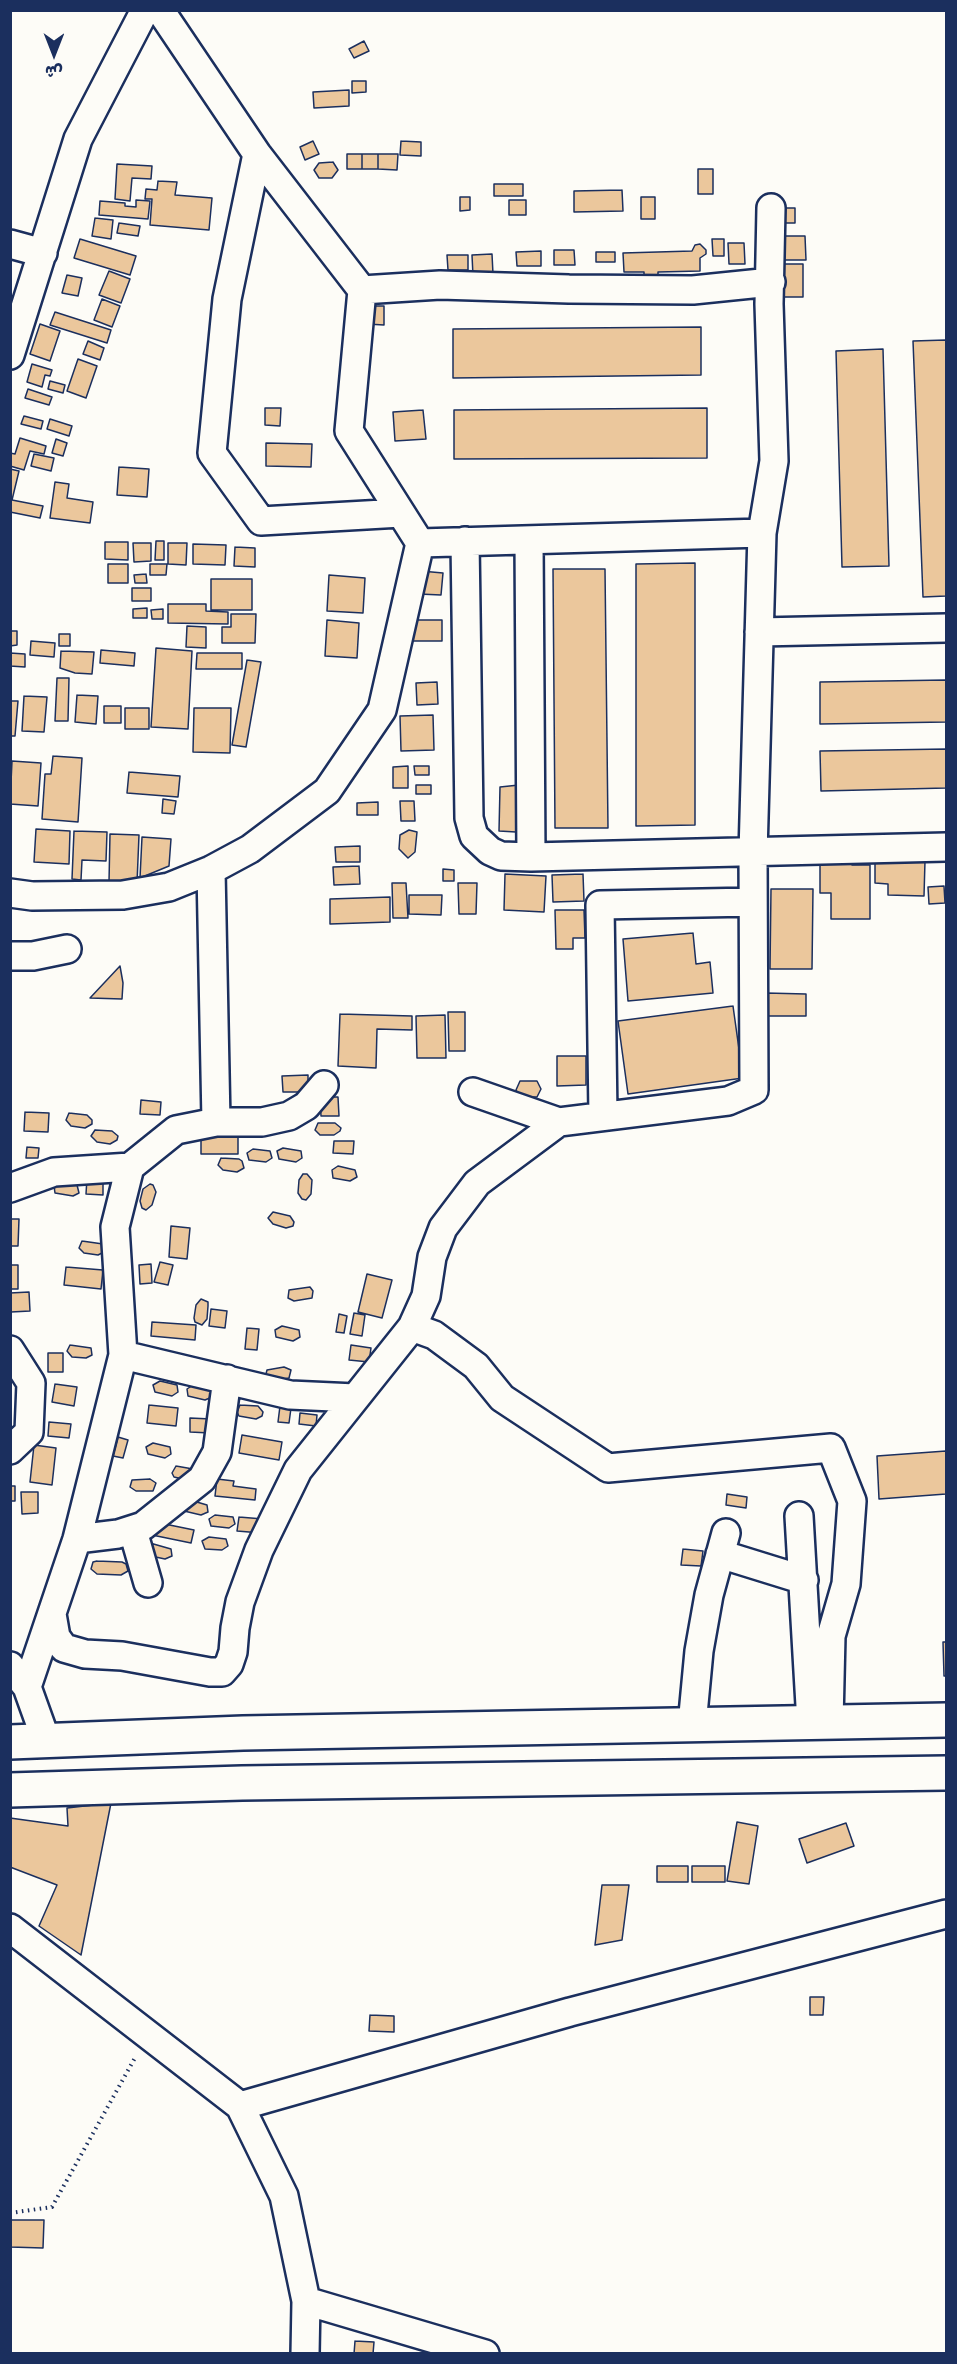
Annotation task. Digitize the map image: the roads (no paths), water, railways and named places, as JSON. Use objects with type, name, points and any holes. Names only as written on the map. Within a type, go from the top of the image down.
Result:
[{"type":"main road","points":[[10,1742],[266,1733],[946,1720]]},
{"type":"main road","points":[[10,1790],[266,1783],[946,1773]]},
{"type":"street","points":[[10,355],[78,139],[145,10]]},
{"type":"street","points":[[10,892],[32,896],[123,895],[169,887],[211,870],[250,849],[327,791],[382,710],[420,543],[349,431],[362,290],[257,154],[160,10]]},
{"type":"street","points":[[257,154],[227,298],[212,453],[261,521],[401,513]]},
{"type":"street","points":[[473,1092],[559,1122],[728,1101],[754,1090],[753,852],[762,533],[774,461],[769,304],[771,208]]},
{"type":"street","points":[[10,244],[43,253]]},
{"type":"street","points":[[362,290],[440,285],[693,290],[771,282]]},
{"type":"street","points":[[420,543],[762,533]]},
{"type":"street","points":[[529,540],[531,857]]},
{"type":"street","points":[[465,541],[471,828],[480,843],[490,851],[501,856],[531,857],[946,847]]},
{"type":"street","points":[[759,632],[946,628]]},
{"type":"street","points":[[211,870],[216,1122]]},
{"type":"street","points":[[603,1116],[600,905],[753,902]]},
{"type":"street","points":[[10,956],[33,956],[67,949]]},
{"type":"street","points":[[10,1188],[54,1172],[130,1167],[176,1130],[216,1122],[262,1122],[289,1116],[306,1106],[324,1085]]},
{"type":"street","points":[[52,1614],[56,1637],[64,1648],[85,1654],[122,1656],[210,1672],[222,1672],[229,1664],[233,1652],[240,1602],[263,1540],[298,1470],[412,1327],[426,1296],[432,1257],[442,1227],[477,1183],[559,1122]]},
{"type":"street","points":[[46,1740],[19,1677],[52,1614],[77,1539],[123,1355],[115,1227],[130,1167]]},
{"type":"street","points":[[412,1327],[434,1335],[476,1366],[502,1398],[608,1468],[831,1448],[852,1501],[846,1584],[831,1636],[820,1723]]},
{"type":"street","points":[[10,1350],[31,1383],[29,1432],[10,1450]]},
{"type":"street","points":[[123,1355],[290,1395],[355,1398]]},
{"type":"street","points":[[77,1539],[133,1531],[192,1490],[211,1467],[217,1452],[227,1379]]},
{"type":"street","points":[[799,1516],[820,1723]]},
{"type":"street","points":[[133,1531],[148,1583]]},
{"type":"street","points":[[692,1725],[699,1651],[709,1595],[723,1543],[804,1580]]},
{"type":"street","points":[[240,2106],[570,2012],[946,1914]]},
{"type":"street","points":[[10,1928],[240,2106],[284,2196],[306,2301],[305,2354]]},
{"type":"street","points":[[306,2301],[485,2354]]}]
